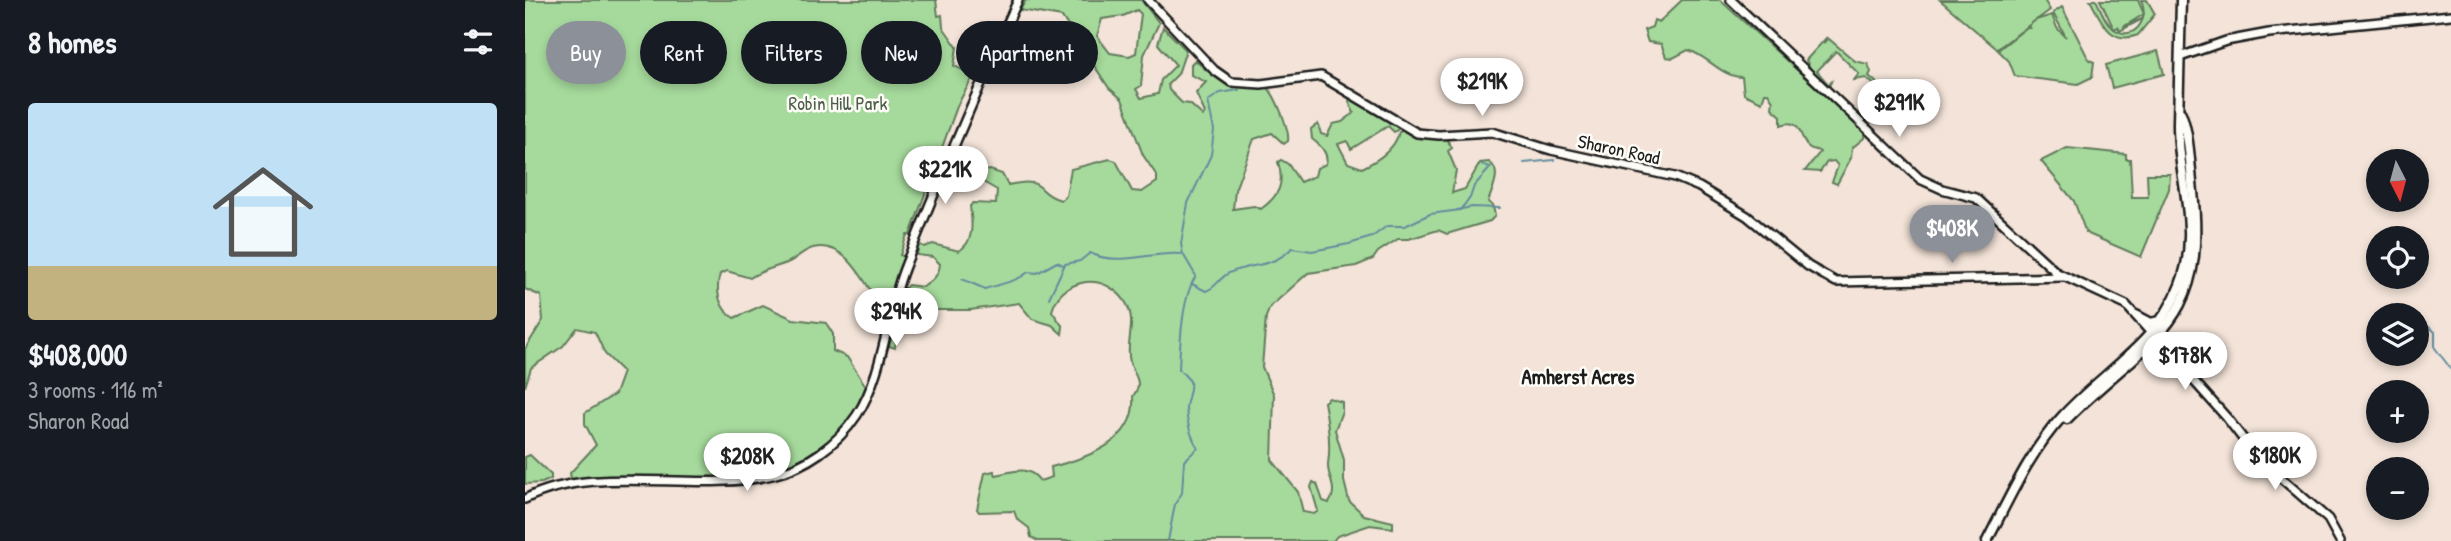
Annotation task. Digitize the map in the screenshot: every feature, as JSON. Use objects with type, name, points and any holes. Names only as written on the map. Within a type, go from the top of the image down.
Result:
[{"type":"main road","points":[[1993,541],[2034,464],[2056,431],[2154,337],[2181,302],[2196,254],[2197,216],[2180,110],[2181,0]]},
{"type":"main road","points":[[1987,541],[2048,432],[2079,399],[2154,337],[2180,285],[2190,240],[2190,206],[2178,121],[2180,110]]},
{"type":"main road","points":[[2136,315],[2151,323],[2162,320]]},
{"type":"street","points":[[525,499],[572,484],[743,479],[772,475],[807,462],[841,435],[869,391],[904,269],[1018,0]]},
{"type":"street","name":"Sharon Road","points":[[1148,0],[1214,71],[1231,82],[1261,84],[1321,76],[1417,133],[1439,135],[1492,132],[1562,152],[1675,177],[1736,209],[1808,266],[1836,282],[2064,277]]},
{"type":"street","points":[[1731,0],[1920,179],[1942,189],[1976,198],[2033,253],[2064,277],[2112,297],[2136,315],[2227,418],[2257,457],[2328,519],[2340,541]]},
{"type":"street","points":[[2180,57],[2232,40],[2269,33],[2451,15]]},
{"type":"green space","name":"Robin Hill Park","points":[[525,0],[936,0],[938,16],[942,15],[943,27],[956,46],[956,84],[969,84],[958,104],[910,235],[907,235],[900,255],[909,258],[895,295],[876,299],[843,255],[824,247],[810,249],[789,262],[750,278],[727,271],[720,274],[720,299],[725,310],[734,318],[763,305],[793,319],[826,323],[833,334],[833,351],[847,357],[869,391],[842,431],[816,456],[782,471],[755,477],[692,482],[572,484],[570,473],[596,445],[585,424],[585,413],[615,394],[623,372],[605,354],[595,332],[577,328],[563,346],[531,368],[525,387],[525,349],[543,320],[541,296],[525,289]]},
{"type":"green space","points":[[1026,0],[1141,0],[1159,23],[1144,55],[1141,86],[1136,89],[1141,98],[1158,94],[1161,80],[1176,65],[1158,44],[1163,27],[1186,50],[1178,74],[1168,84],[1169,90],[1182,103],[1190,104],[1203,116],[1205,113],[1196,93],[1206,82],[1191,75],[1191,64],[1195,60],[1211,74],[1236,86],[1267,87],[1281,113],[1288,141],[1284,144],[1272,133],[1254,139],[1235,190],[1233,209],[1254,206],[1261,209],[1272,199],[1279,189],[1281,177],[1278,162],[1281,160],[1288,164],[1300,182],[1315,176],[1317,168],[1326,164],[1327,160],[1323,150],[1312,139],[1311,129],[1318,124],[1321,134],[1327,136],[1333,124],[1342,122],[1354,113],[1349,102],[1350,95],[1401,127],[1394,132],[1388,126],[1351,149],[1347,141],[1338,144],[1348,163],[1362,168],[1374,162],[1385,154],[1399,132],[1405,130],[1426,138],[1446,138],[1452,148],[1448,151],[1456,170],[1452,193],[1465,189],[1480,163],[1489,162],[1493,166],[1496,175],[1488,202],[1493,206],[1495,216],[1490,221],[1447,234],[1438,230],[1409,239],[1398,239],[1378,252],[1373,259],[1356,266],[1308,273],[1270,307],[1266,317],[1262,367],[1274,395],[1272,460],[1298,492],[1303,512],[1314,514],[1318,511],[1311,487],[1313,482],[1317,484],[1323,501],[1329,503],[1332,498],[1333,488],[1328,469],[1329,433],[1324,402],[1329,398],[1342,402],[1342,411],[1335,430],[1344,460],[1344,481],[1349,501],[1364,515],[1393,522],[1393,528],[1370,525],[1337,536],[1333,541],[1038,541],[1031,537],[1029,528],[1017,519],[1014,511],[979,512],[977,509],[985,473],[994,471],[996,475],[1026,471],[1040,481],[1052,477],[1051,467],[1080,459],[1107,445],[1127,425],[1132,412],[1133,396],[1138,387],[1129,357],[1131,319],[1126,303],[1114,290],[1099,283],[1081,283],[1071,287],[1056,301],[1052,311],[1063,327],[1062,334],[1052,325],[1032,319],[1019,303],[970,310],[918,310],[902,317],[898,323],[895,348],[889,346],[904,289],[908,285],[923,287],[935,278],[938,272],[940,264],[933,257],[917,255],[919,244],[924,247],[933,244],[959,251],[970,237],[970,206],[973,203],[996,204],[997,190],[983,182],[982,172],[990,170],[1002,174],[1008,185],[1035,184],[1061,200],[1066,196],[1071,169],[1110,159],[1116,161],[1132,191],[1142,192],[1157,182],[1157,176],[1143,155],[1122,99],[1109,88],[1098,71],[1098,37],[1110,53],[1129,56],[1136,53],[1141,14],[1137,10],[1123,16],[1102,19],[1098,33],[1098,21],[1065,21],[1062,17],[1020,10]]},
{"type":"green space","points":[[1682,0],[1720,0],[1864,131],[1864,138],[1852,148],[1851,158],[1837,184],[1832,182],[1838,166],[1834,161],[1827,162],[1820,172],[1805,171],[1820,152],[1806,145],[1800,131],[1793,124],[1781,125],[1781,116],[1772,108],[1773,101],[1768,93],[1765,93],[1762,102],[1744,94],[1742,77],[1721,70],[1688,50],[1673,58],[1666,57],[1661,44],[1648,42],[1644,30],[1652,27],[1654,20],[1659,22]]},
{"type":"green space","points":[[1940,0],[2044,0],[2050,10],[1997,49]]},
{"type":"green space","points":[[2090,0],[2096,0],[2108,23],[2121,33],[2134,31],[2142,21],[2141,0],[2147,0],[2155,14],[2138,35],[2120,37],[2108,29]]},
{"type":"green space","points":[[2100,0],[2138,0],[2144,14],[2123,27],[2144,18],[2120,31],[2118,27],[2114,29]]},
{"type":"green space","points":[[2062,7],[2089,60],[2094,62],[2092,77],[2078,84],[2015,76],[2009,61],[1998,50],[2026,28],[2030,28],[2028,26],[2036,20],[2052,15],[2057,28],[2066,37],[2053,13]]},
{"type":"green space","points":[[1827,37],[1823,43],[1829,39],[1855,61],[1868,64],[1871,72],[1869,76],[1914,116],[1917,113],[1919,121],[1866,78],[1854,80],[1859,74],[1836,51],[1817,71],[1828,84],[1831,82],[1828,88],[1807,68],[1810,68],[1806,60]]},
{"type":"green space","points":[[2158,51],[2164,74],[2112,88],[2106,65]]},
{"type":"green space","points":[[2067,148],[2126,154],[2126,159],[2130,159],[2132,197],[2148,197],[2147,174],[2170,174],[2169,189],[2141,257],[2086,233],[2074,201],[2041,161]]},
{"type":"green space","points":[[530,455],[551,475],[551,479],[542,483],[525,484],[525,457]]},
{"type":"waterway","points":[[1168,541],[1175,504],[1182,493],[1184,461],[1198,448],[1188,425],[1186,405],[1190,381],[1179,369],[1185,307],[1196,276],[1183,254],[1181,244],[1188,203],[1211,155],[1214,130],[1208,101],[1220,93],[1239,90]]},
{"type":"waterway","points":[[1524,163],[1554,160]]},
{"type":"waterway","points":[[1192,284],[1206,291],[1229,273],[1270,262],[1292,248],[1312,251],[1349,244],[1372,237],[1387,226],[1405,226],[1430,214],[1460,210],[1470,198],[1474,186],[1491,167],[1482,165]]},
{"type":"waterway","points":[[1457,210],[1472,207],[1500,208]]},
{"type":"waterway","points":[[1049,298],[1065,264],[1080,261],[1090,253],[1112,259],[1181,254]]},
{"type":"waterway","points":[[962,279],[985,289],[1028,272],[1037,273],[1057,262],[1063,265]]},
{"type":"waterway","points":[[2429,327],[2435,332],[2435,348],[2451,369]]},
{"type":"district","name":"Amherst Acres","points":[[1578,376]]}]
